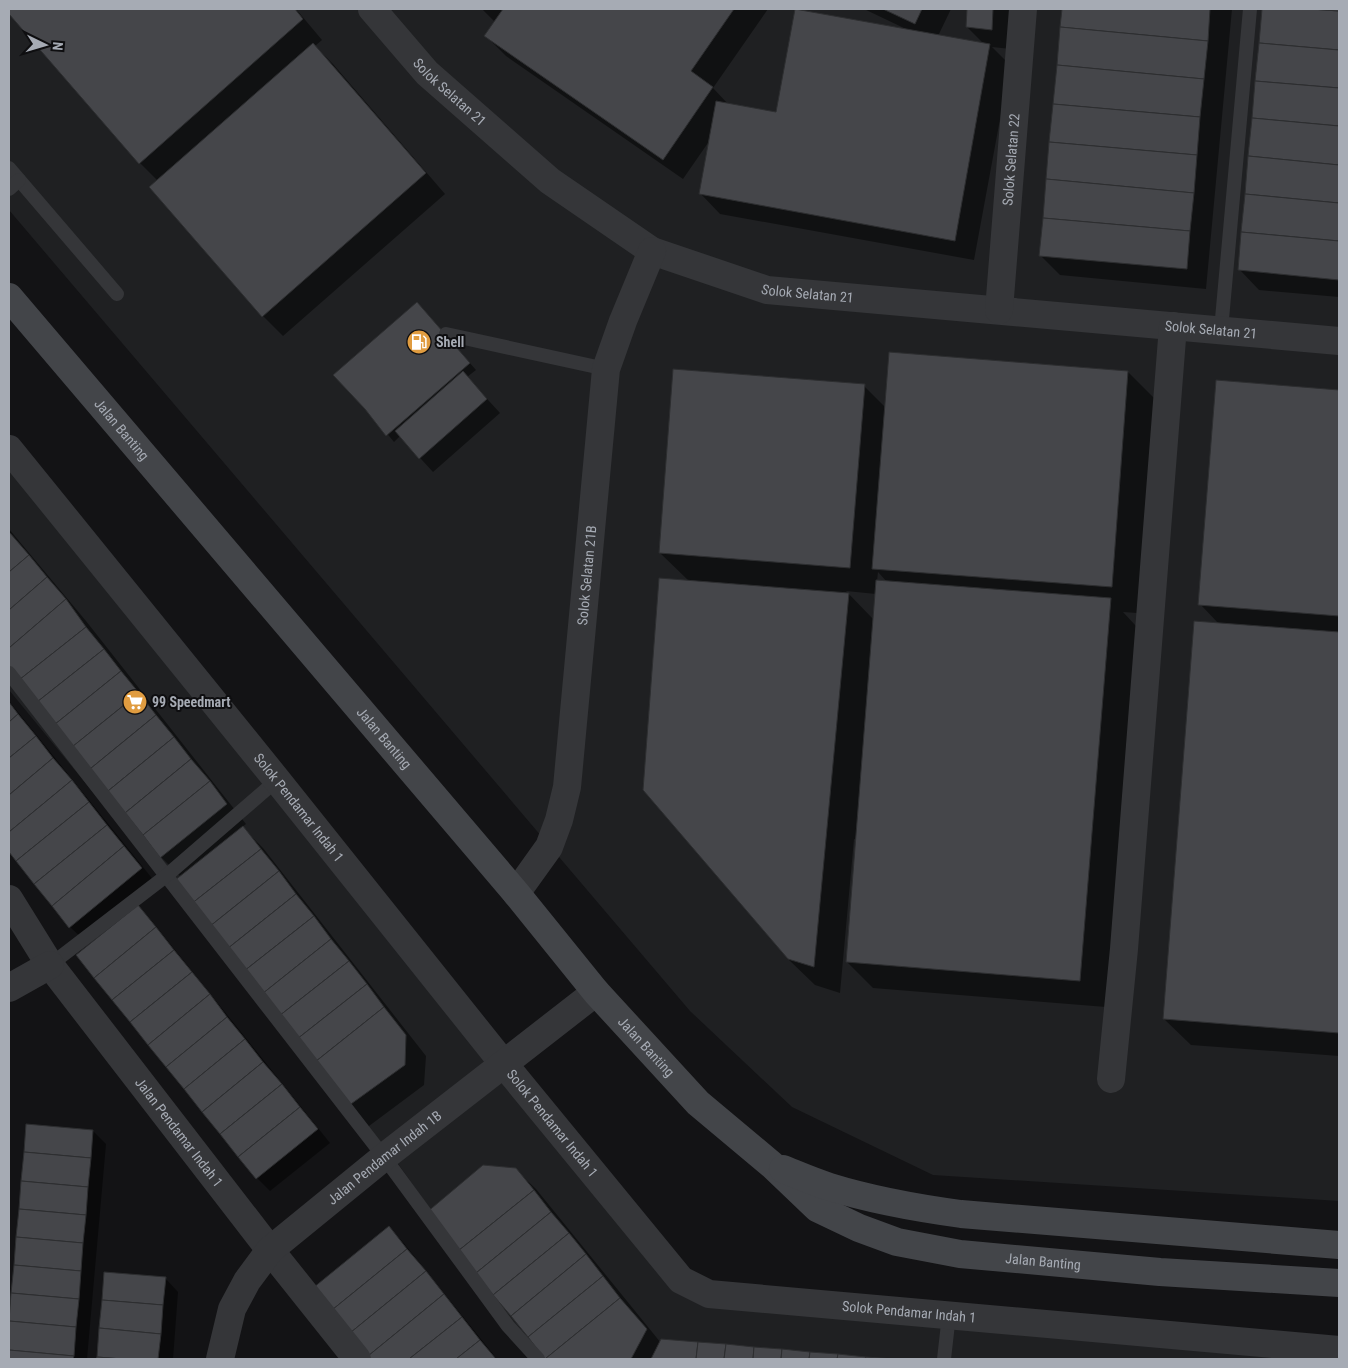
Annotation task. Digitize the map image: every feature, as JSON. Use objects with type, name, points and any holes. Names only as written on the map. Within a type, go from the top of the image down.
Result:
[{"type":"main road","name":"Jalan Banting","points":[[9,297],[516,893],[596,992],[698,1103],[772,1165],[817,1208],[860,1228],[897,1242],[960,1254],[1160,1272],[1339,1282]]},
{"type":"main road","name":"Jalan Banting","points":[[772,1165],[829,1186],[869,1197],[932,1210],[970,1215],[1337,1244]]},
{"type":"street","name":"Solok Selatan 21","points":[[372,9],[428,73],[550,181],[652,251],[767,290],[1339,341]]},
{"type":"street","name":"Solok Selatan 22","points":[[999,310],[1024,9]]},
{"type":"street","name":"Solok Selatan 21B","points":[[516,893],[549,847],[559,820],[567,787],[606,369],[623,321],[652,251]]},
{"type":"street","points":[[1111,1079],[1124,949],[1173,326]]},
{"type":"street","name":"Solok Pendamar Indah 1","points":[[9,449],[680,1280],[708,1294],[1339,1350]]},
{"type":"street","name":"Jalan Pendamar Indah 1","points":[[9,899],[50,964],[270,1250],[357,1359]]},
{"type":"street","points":[[9,988],[50,964]]},
{"type":"street","name":"Jalan Pendamar Indah 1B","points":[[220,1359],[232,1310],[247,1281],[270,1250],[384,1157],[596,992]]},
{"type":"lane","points":[[1221,330],[1250,9]]},
{"type":"lane","points":[[9,168],[14,184],[117,294]]},
{"type":"lane","points":[[446,334],[606,369]]},
{"type":"lane","points":[[9,673],[384,1157],[508,1326],[538,1359]]},
{"type":"lane","points":[[50,964],[166,876],[277,780]]},
{"type":"lane","points":[[944,1359],[949,1315]]},
{"type":"shaded area","points":[[9,9],[1339,9],[1339,1201],[933,1175],[792,1107],[690,1011],[9,210]]},
{"type":"shaded area","points":[[9,468],[674,1289],[1299,1359],[545,1359],[512,1324],[396,1161],[9,690]]},
{"type":"building","points":[[9,9],[295,9],[303,19],[139,164],[9,14]]},
{"type":"building","points":[[503,9],[734,9],[691,71],[713,87],[663,160],[484,36]]},
{"type":"building","points":[[795,9],[990,44],[955,241],[699,194],[716,101],[776,112]]},
{"type":"building","points":[[883,9],[922,9],[915,24]]},
{"type":"building","points":[[967,9],[993,9],[992,30],[966,27]]},
{"type":"building","points":[[1062,9],[1210,9],[1208,41],[1060,27]]},
{"type":"building","points":[[1262,9],[1339,11],[1339,50],[1259,43]]},
{"type":"building","points":[[1311,9],[1339,9],[1339,11]]},
{"type":"building","points":[[1060,27],[1208,41],[1204,79],[1057,65]]},
{"type":"building","points":[[313,43],[426,173],[262,317],[149,187]]},
{"type":"building","points":[[1259,43],[1339,50],[1339,88],[1255,81]]},
{"type":"building","points":[[1057,65],[1204,79],[1200,117],[1053,104]]},
{"type":"building","points":[[1255,81],[1339,88],[1339,126],[1252,118]]},
{"type":"building","points":[[1053,104],[1200,117],[1197,155],[1049,142]]},
{"type":"building","points":[[1252,118],[1339,126],[1339,165],[1248,156]]},
{"type":"building","points":[[1049,142],[1197,155],[1194,193],[1046,179]]},
{"type":"building","points":[[1248,156],[1339,165],[1339,203],[1245,194]]},
{"type":"building","points":[[1046,179],[1194,193],[1190,231],[1043,218]]},
{"type":"building","points":[[1245,194],[1339,203],[1339,241],[1241,232]]},
{"type":"building","points":[[1043,218],[1190,231],[1187,269],[1039,256]]},
{"type":"building","points":[[1241,232],[1339,241],[1339,280],[1238,270]]},
{"type":"building","points":[[417,302],[470,363],[386,436],[365,409],[333,375]]},
{"type":"building","points":[[889,352],[1128,371],[1112,587],[872,569]]},
{"type":"building","points":[[673,369],[865,384],[850,568],[659,553]]},
{"type":"building","points":[[463,371],[487,399],[419,459],[395,431]]},
{"type":"building","points":[[1216,380],[1339,390],[1339,616],[1198,605]]},
{"type":"building","points":[[10,533],[29,555],[9,572],[9,535]]},
{"type":"building","points":[[29,555],[47,577],[9,610],[9,572]]},
{"type":"building","points":[[47,577],[66,599],[9,648],[9,610]]},
{"type":"building","points":[[659,578],[849,593],[814,967],[788,959],[643,790]]},
{"type":"building","points":[[876,580],[1111,598],[1080,981],[846,962]]},
{"type":"building","points":[[66,599],[86,627],[19,680],[9,668],[9,648]]},
{"type":"building","points":[[1194,621],[1339,632],[1339,1033],[1163,1019]]},
{"type":"building","points":[[86,627],[104,649],[37,702],[19,680]]},
{"type":"building","points":[[104,649],[121,671],[54,725],[37,702]]},
{"type":"building","points":[[121,671],[139,693],[72,747],[54,725]]},
{"type":"building","points":[[139,693],[156,715],[90,769],[72,747]]},
{"type":"building","points":[[9,702],[18,714],[9,722]]},
{"type":"building","points":[[18,714],[36,736],[9,758],[9,722]]},
{"type":"building","points":[[156,715],[174,737],[108,791],[90,769]]},
{"type":"building","points":[[36,736],[53,758],[9,795],[9,758]]},
{"type":"building","points":[[174,737],[191,759],[125,813],[108,791]]},
{"type":"building","points":[[53,758],[72,780],[9,832],[9,795]]},
{"type":"building","points":[[191,759],[210,781],[143,835],[125,813]]},
{"type":"building","points":[[72,780],[89,802],[16,861],[9,852],[9,832]]},
{"type":"building","points":[[210,781],[227,804],[160,858],[143,835]]},
{"type":"building","points":[[89,802],[107,825],[34,884],[16,861]]},
{"type":"building","points":[[107,825],[124,846],[52,906],[34,884]]},
{"type":"building","points":[[243,826],[261,849],[186,908],[169,885]]},
{"type":"building","points":[[124,846],[142,868],[69,928],[52,906]]},
{"type":"building","points":[[261,849],[279,871],[204,931],[186,908]]},
{"type":"building","points":[[279,871],[296,894],[222,953],[204,931]]},
{"type":"building","points":[[296,894],[314,916],[239,975],[222,953]]},
{"type":"building","points":[[138,905],[156,927],[94,978],[76,955]]},
{"type":"building","points":[[314,916],[331,939],[257,998],[239,975]]},
{"type":"building","points":[[156,927],[174,950],[112,1000],[94,978]]},
{"type":"building","points":[[331,939],[349,961],[274,1020],[257,998]]},
{"type":"building","points":[[174,950],[192,972],[130,1022],[112,1000]]},
{"type":"building","points":[[349,961],[367,984],[292,1043],[274,1020]]},
{"type":"building","points":[[192,972],[210,994],[148,1045],[130,1022]]},
{"type":"building","points":[[367,984],[384,1007],[310,1066],[292,1043]]},
{"type":"building","points":[[210,994],[227,1017],[166,1067],[148,1045]]},
{"type":"building","points":[[384,1007],[406,1035],[405,1065],[344,1109],[310,1066]]},
{"type":"building","points":[[227,1017],[245,1039],[184,1089],[166,1067]]},
{"type":"building","points":[[245,1039],[263,1062],[202,1112],[184,1089]]},
{"type":"building","points":[[263,1062],[282,1084],[220,1134],[202,1112]]},
{"type":"building","points":[[282,1084],[300,1107],[238,1157],[220,1134]]},
{"type":"building","points":[[300,1107],[318,1129],[256,1179],[238,1157]]},
{"type":"building","points":[[26,1124],[93,1130],[91,1158],[24,1152]]},
{"type":"building","points":[[24,1152],[91,1158],[88,1187],[21,1181]]},
{"type":"building","points":[[483,1165],[516,1168],[534,1190],[458,1251],[426,1213]]},
{"type":"building","points":[[21,1181],[88,1187],[86,1215],[19,1209]]},
{"type":"building","points":[[534,1190],[551,1212],[476,1273],[458,1251]]},
{"type":"building","points":[[19,1209],[86,1215],[83,1243],[16,1237]]},
{"type":"building","points":[[551,1212],[569,1233],[493,1295],[476,1273]]},
{"type":"building","points":[[389,1226],[407,1249],[332,1310],[313,1288]]},
{"type":"building","points":[[569,1233],[586,1254],[511,1316],[493,1295]]},
{"type":"building","points":[[16,1237],[83,1243],[81,1271],[14,1265]]},
{"type":"building","points":[[407,1249],[426,1271],[350,1333],[332,1310]]},
{"type":"building","points":[[586,1254],[603,1276],[528,1337],[511,1316]]},
{"type":"building","points":[[14,1265],[81,1271],[79,1299],[11,1293]]},
{"type":"building","points":[[426,1271],[444,1294],[368,1356],[350,1333]]},
{"type":"building","points":[[104,1272],[166,1277],[163,1305],[102,1300]]},
{"type":"building","points":[[603,1276],[620,1298],[545,1359],[528,1337]]},
{"type":"building","points":[[11,1293],[79,1299],[76,1327],[9,1321]]},
{"type":"building","points":[[444,1294],[462,1317],[409,1359],[371,1359],[368,1356]]},
{"type":"building","points":[[620,1298],[647,1329],[631,1359],[545,1359]]},
{"type":"building","points":[[102,1300],[163,1305],[161,1334],[99,1328]]},
{"type":"building","points":[[462,1317],[480,1340],[456,1359],[409,1359]]},
{"type":"building","points":[[9,1321],[76,1327],[74,1356],[9,1350]]},
{"type":"building","points":[[99,1328],[161,1334],[158,1359],[97,1357]]},
{"type":"building","points":[[661,1339],[698,1342],[696,1359],[651,1359]]},
{"type":"building","points":[[480,1340],[496,1359],[456,1359]]},
{"type":"building","points":[[698,1342],[726,1344],[724,1359],[696,1359]]},
{"type":"building","points":[[726,1344],[754,1347],[753,1359],[724,1359]]},
{"type":"building","points":[[754,1347],[782,1349],[781,1359],[753,1359]]},
{"type":"building","points":[[782,1349],[810,1352],[809,1359],[781,1359]]},
{"type":"building","points":[[9,1350],[74,1356],[73,1359],[9,1359]]},
{"type":"building","points":[[810,1352],[838,1354],[837,1359],[809,1359]]},
{"type":"building","points":[[838,1354],[866,1357],[865,1359],[837,1359]]},
{"type":"building","points":[[97,1357],[122,1359],[96,1359]]},
{"type":"building","points":[[866,1357],[894,1359],[865,1359]]},
{"type":"place","name":"Shell","points":[[419,342]]},
{"type":"place","name":"99 Speedmart","points":[[135,702]]}]
